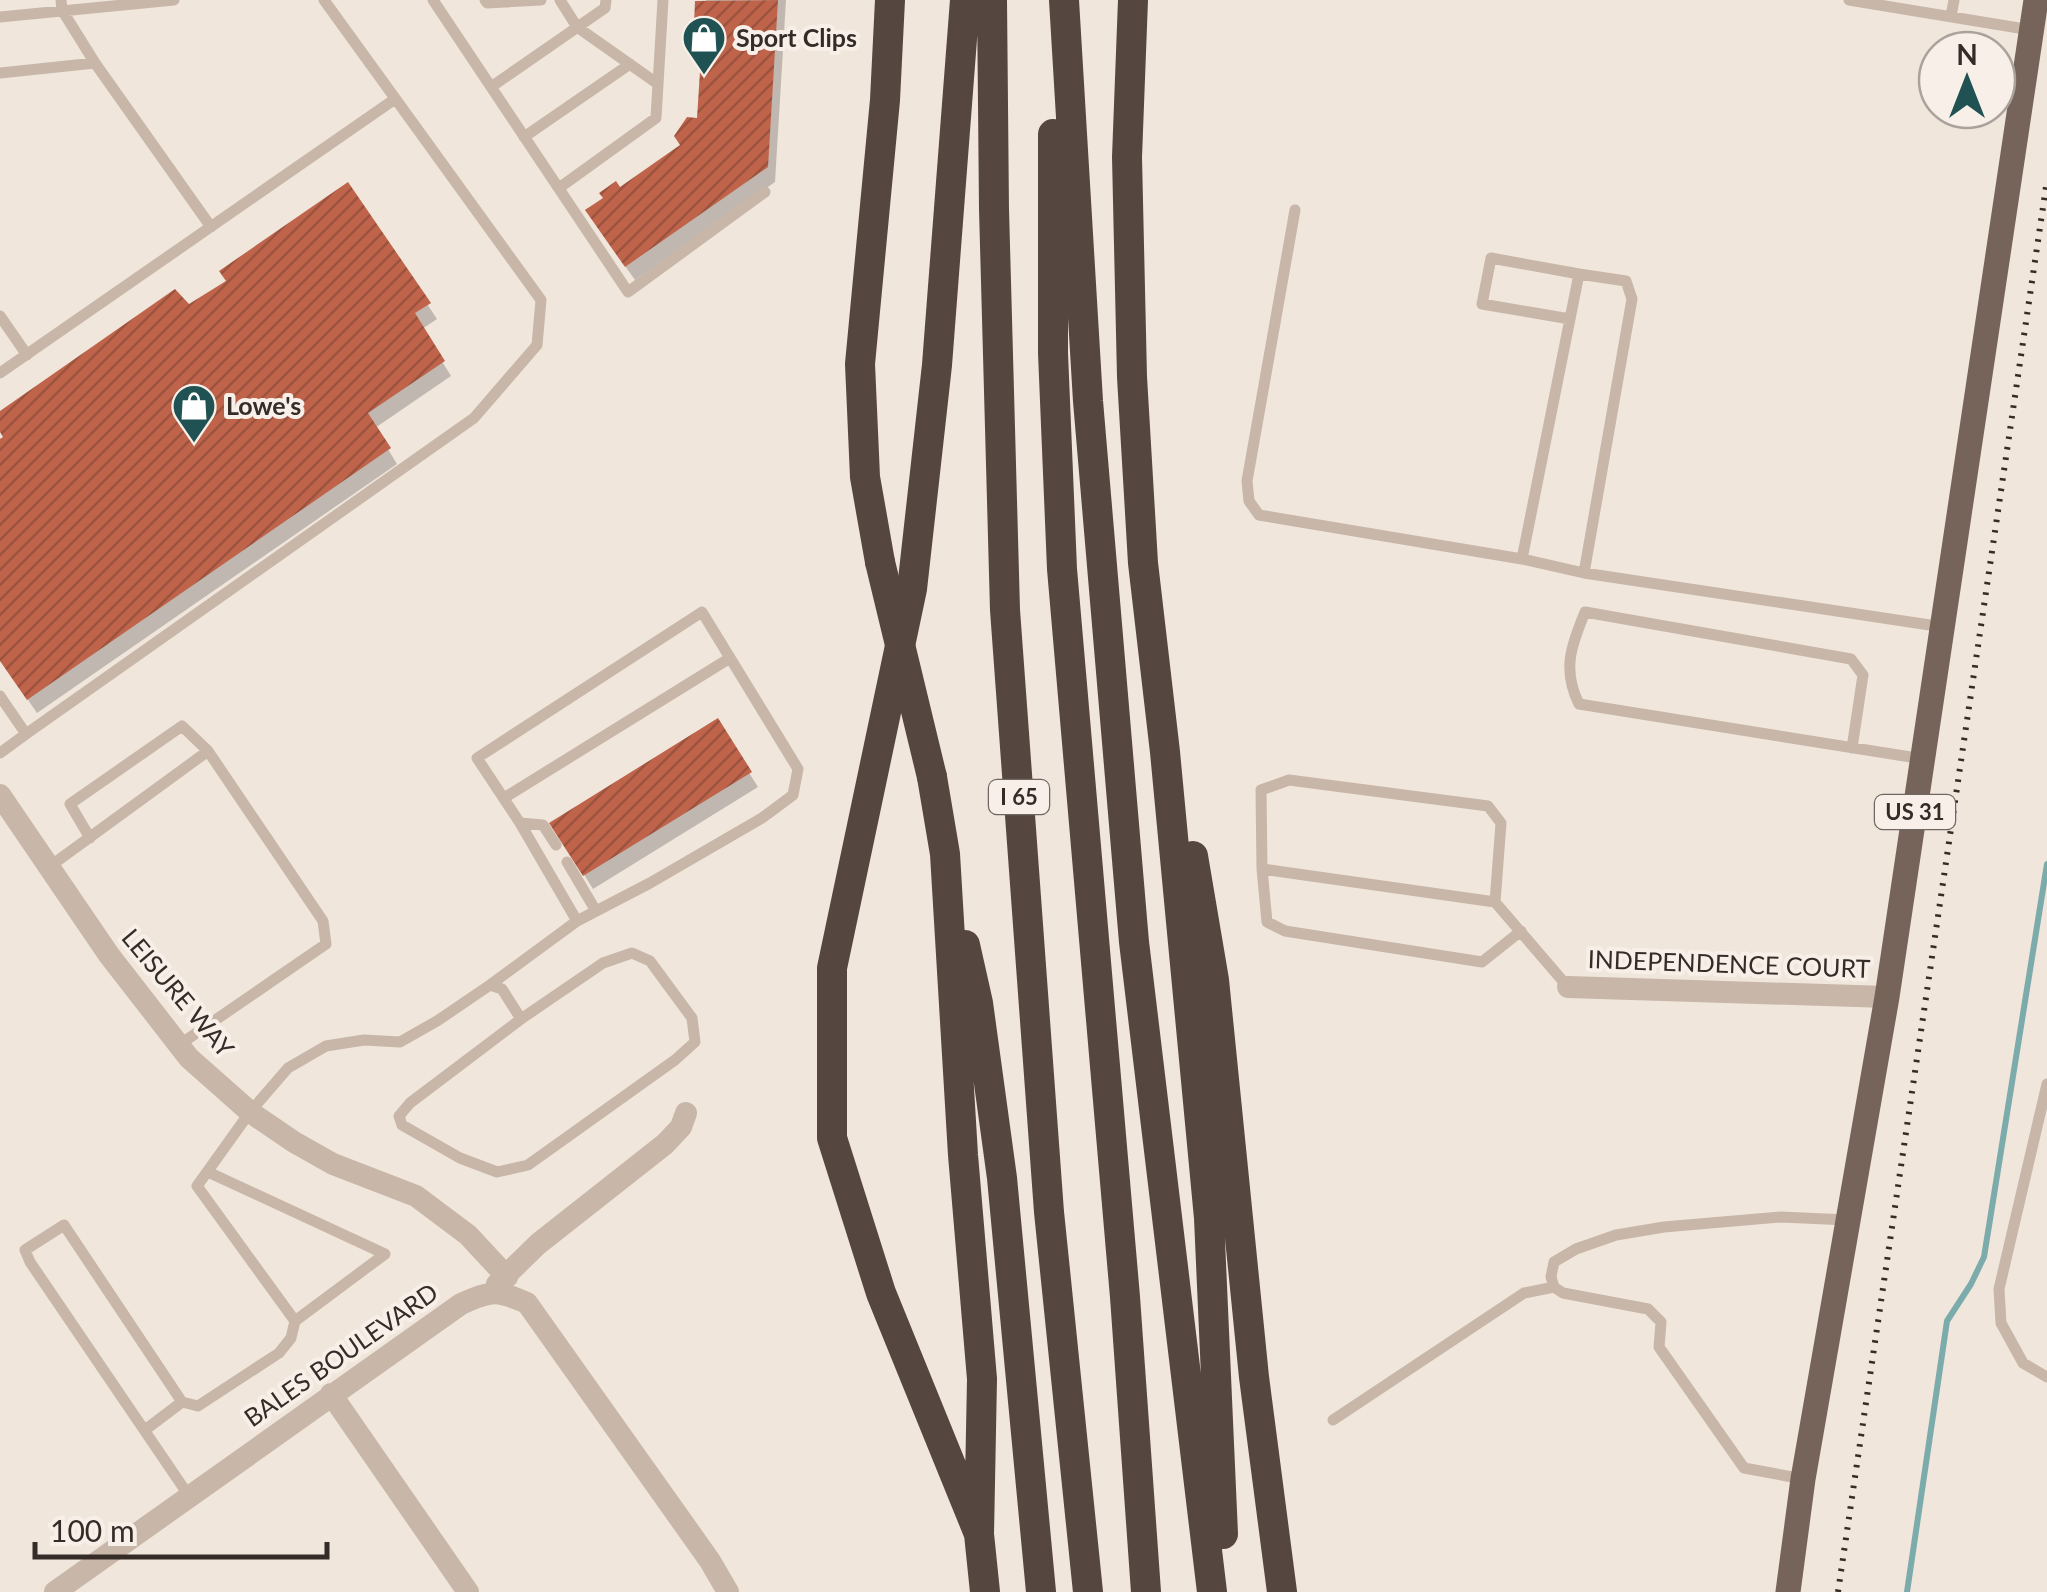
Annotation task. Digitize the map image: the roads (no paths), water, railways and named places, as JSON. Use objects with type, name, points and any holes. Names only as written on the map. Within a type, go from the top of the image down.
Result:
[{"type":"highway","points":[[890,0],[860,364],[866,477],[880,562],[932,777],[944,854],[978,1002],[999,1159],[1040,1592]]},
{"type":"highway","points":[[964,0],[937,365],[912,589],[832,968],[832,1138],[880,1292],[979,1534]]},
{"type":"highway","name":"I 65","points":[[992,0],[1005,610],[1048,1212],[1088,1592]]},
{"type":"highway","name":"I 65","points":[[1053,0],[1053,354],[1062,569],[1125,1297],[1146,1592]]},
{"type":"highway","points":[[1064,0],[1088,401],[1134,942],[1212,1592]]},
{"type":"highway","points":[[1133,0],[1127,157],[1132,377],[1142,563],[1208,1218],[1226,1592]]},
{"type":"highway","points":[[1142,563],[1214,980],[1254,1377],[1282,1592]]},
{"type":"highway","points":[[944,854],[982,1378],[979,1534],[985,1592]]},
{"type":"main road","name":"US 31","points":[[1788,1592],[1803,1478],[1887,997],[2036,0]]},
{"type":"street","name":"LEISURE WAY","points":[[0,796],[109,955],[189,1058],[250,1112],[294,1142],[333,1164],[416,1196],[468,1234],[506,1277]]},
{"type":"street","name":"INDEPENDENCE COURT","points":[[1568,987],[1887,997]]},
{"type":"street","points":[[485,1293],[538,1244],[664,1144],[681,1126],[686,1113]]},
{"type":"street","points":[[485,1293],[504,1293],[528,1303],[728,1592]]},
{"type":"street","name":"BALES BOULEVARD","points":[[54,1592],[331,1394],[462,1304],[485,1293]]},
{"type":"street","points":[[331,1394],[468,1592]]},
{"type":"lane","points":[[0,17],[62,5],[171,0]]},
{"type":"lane","points":[[0,753],[474,418],[537,345],[541,300],[324,0]]},
{"type":"lane","points":[[432,0],[628,292],[765,192]]},
{"type":"lane","points":[[485,0],[541,0]]},
{"type":"lane","points":[[560,0],[578,27],[658,84]]},
{"type":"lane","points":[[490,87],[606,8],[606,0]]},
{"type":"lane","points":[[558,188],[656,118],[664,0]]},
{"type":"lane","points":[[1849,0],[2032,30]]},
{"type":"lane","points":[[1951,16],[1954,0]]},
{"type":"lane","points":[[62,5],[96,64],[211,227]]},
{"type":"lane","points":[[0,73],[96,64]]},
{"type":"lane","points":[[524,137],[630,64]]},
{"type":"lane","points":[[0,373],[395,99]]},
{"type":"lane","points":[[1294,210],[1246,480],[1249,501],[1259,514],[1522,559],[1584,574],[1942,627]]},
{"type":"lane","points":[[1570,320],[1482,304],[1490,258],[1626,281],[1632,299],[1584,574]]},
{"type":"lane","points":[[1522,559],[1579,274]]},
{"type":"lane","points":[[0,316],[27,356]]},
{"type":"lane","points":[[295,1321],[197,1186],[250,1112],[288,1068],[326,1046],[364,1040],[400,1042],[490,985],[578,921],[762,818],[792,794],[798,768],[702,612],[477,758],[578,921]]},
{"type":"lane","points":[[1852,748],[1863,676],[1851,659],[1584,612],[1571,644],[1569,684],[1579,704],[1852,748],[1923,759]]},
{"type":"lane","points":[[504,798],[730,658]]},
{"type":"lane","points":[[0,696],[26,734]]},
{"type":"lane","points":[[90,838],[70,804],[182,726],[208,751],[322,921],[326,944],[179,1045]]},
{"type":"lane","points":[[49,867],[208,751]]},
{"type":"lane","points":[[1495,902],[1501,823],[1488,806],[1289,780],[1262,790],[1262,869],[1268,922],[1284,931],[1482,962],[1521,932]]},
{"type":"lane","points":[[520,823],[542,825],[556,845]]},
{"type":"lane","points":[[567,862],[596,911]]},
{"type":"lane","points":[[1262,869],[1495,902],[1568,987]]},
{"type":"lane","points":[[632,954],[650,962],[692,1018],[695,1042],[528,1165],[497,1172],[460,1158],[402,1124],[399,1116],[410,1103],[521,1019],[603,963],[632,954]]},
{"type":"lane","points":[[490,985],[502,989],[521,1019]]},
{"type":"lane","points":[[2047,1084],[1999,1289],[2001,1323],[2022,1363],[2047,1376]]},
{"type":"lane","points":[[189,1496],[25,1250],[64,1225],[182,1402],[198,1406],[280,1353],[291,1338],[295,1321],[385,1254],[208,1172]]},
{"type":"lane","points":[[1554,1287],[1554,1262],[1576,1249],[1616,1235],[1664,1227],[1782,1218],[1849,1220]]},
{"type":"lane","points":[[1332,1420],[1524,1293],[1554,1287],[1648,1309],[1661,1322],[1659,1347],[1744,1468],[1803,1478]]},
{"type":"lane","points":[[145,1430],[182,1402]]},
{"type":"waterway","points":[[1907,1592],[1947,1321],[1984,1257],[2047,864]]},
{"type":"railway","points":[[1838,1592],[2047,180]]},
{"type":"place","name":"Sport Clips","points":[[704,76]]},
{"type":"place","name":"Lowe's","points":[[194,444]]}]
